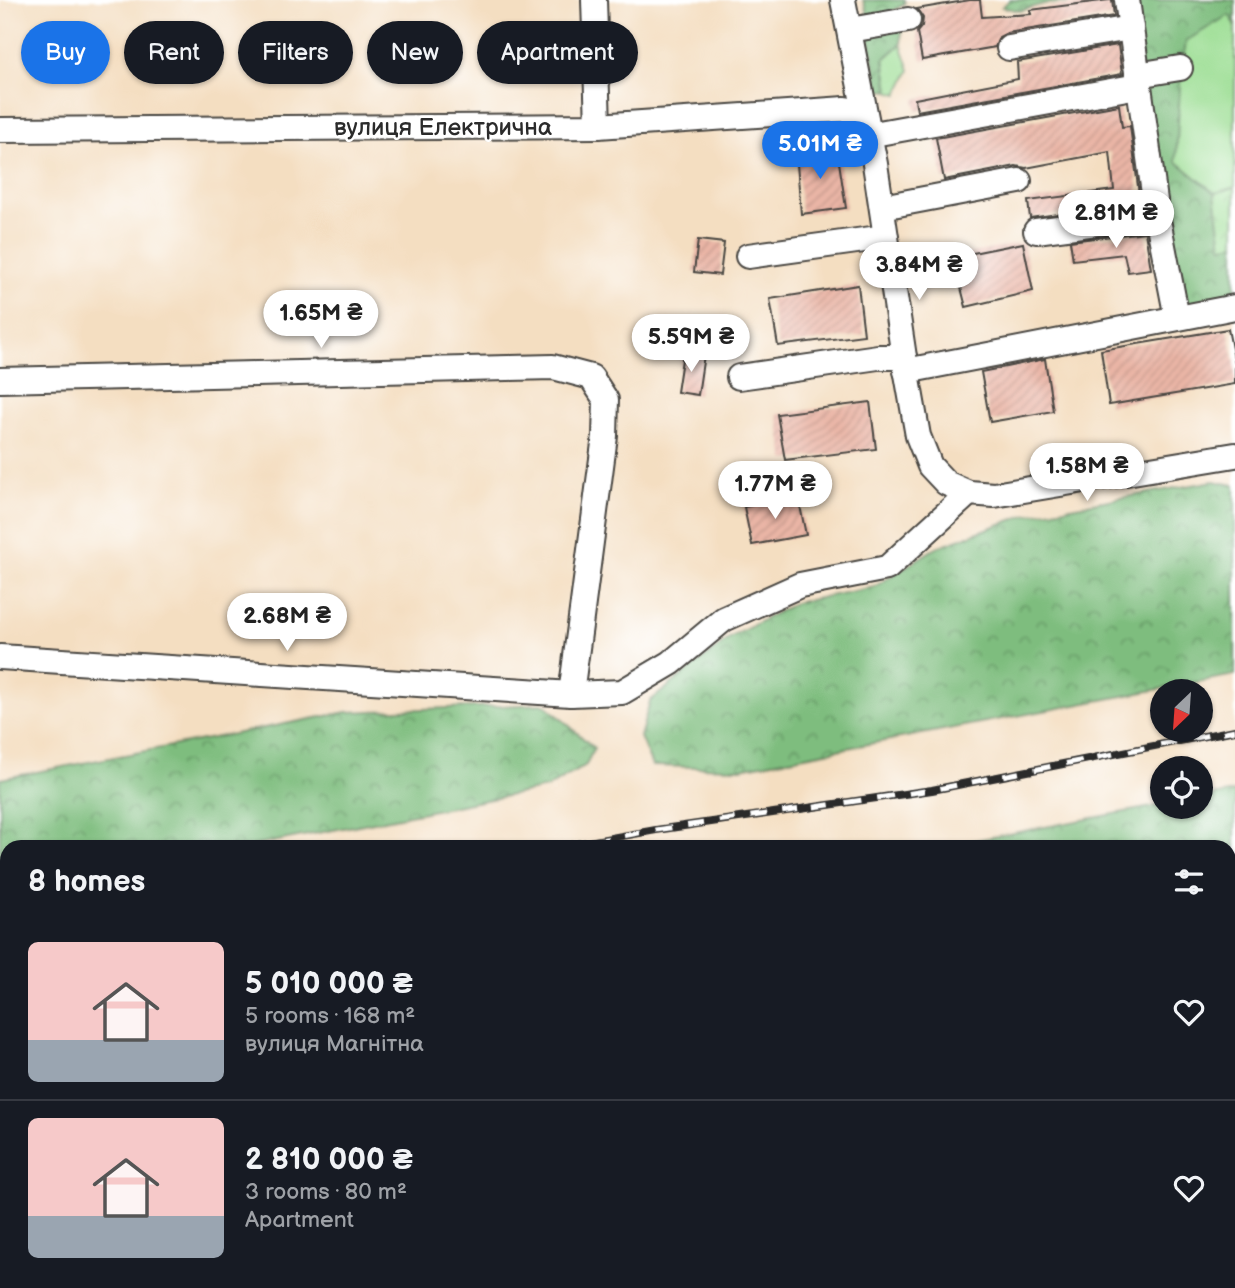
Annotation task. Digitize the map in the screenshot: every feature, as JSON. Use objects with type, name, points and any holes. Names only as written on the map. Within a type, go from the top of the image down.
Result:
[{"type":"street","points":[[594,0],[598,125]]},
{"type":"street","points":[[843,0],[882,207],[918,436],[930,466],[946,483],[969,493],[994,495],[1235,455]]},
{"type":"street","points":[[1126,0],[1157,215],[1177,318]]},
{"type":"street","points":[[850,30],[908,20]]},
{"type":"street","points":[[1009,48],[1131,28]]},
{"type":"street","name":"вулиця Електрична","points":[[0,130],[598,125],[845,109],[866,125],[1138,80],[1180,68]]},
{"type":"street","points":[[882,207],[1019,181]]},
{"type":"street","points":[[1036,230],[1157,215]]},
{"type":"street","points":[[748,256],[886,237]]},
{"type":"street","points":[[738,377],[878,357],[905,364],[1235,307]]},
{"type":"street","points":[[0,380],[553,366],[591,377],[606,401],[605,436],[571,694]]},
{"type":"street","points":[[0,657],[571,694],[622,692],[671,663],[724,619],[800,585],[887,568],[935,527],[969,493]]},
{"type":"green space","points":[[863,0],[904,0],[905,4],[870,23]]},
{"type":"green space","points":[[1010,0],[1069,0],[1067,3],[1044,4],[1019,11],[1002,7]]},
{"type":"green space","points":[[1126,0],[1235,0],[1235,307],[1177,318]]},
{"type":"green space","points":[[1126,0],[1235,0],[1235,24],[1229,15],[1186,41],[1180,85],[1176,161],[1215,193],[1222,246],[1235,244],[1235,300],[1185,310]]},
{"type":"green space","points":[[902,27],[901,44],[884,59],[889,91],[879,90],[869,37]]},
{"type":"green space","points":[[901,44],[910,70],[898,94],[889,91],[884,59]]},
{"type":"green space","points":[[1235,187],[1235,244],[1222,246],[1215,193]]},
{"type":"green space","points":[[1214,481],[1235,485],[1235,675],[1213,679],[1150,679],[1150,691],[741,768],[652,766],[640,737],[650,701],[731,637],[795,603],[874,587],[937,547],[1026,515]]},
{"type":"green space","points":[[545,704],[594,748],[586,765],[547,788],[283,840],[0,840],[0,779],[347,712]]},
{"type":"green space","points":[[1235,792],[1235,840],[976,840],[1150,807],[1150,819],[1213,819],[1213,796]]},
{"type":"building","points":[[980,0],[982,17],[1031,14],[1030,10],[1112,0],[1114,16],[1007,33],[999,37],[995,47],[922,60],[917,32],[922,26],[923,18],[917,9]]},
{"type":"building","points":[[1118,45],[1122,74],[917,111],[915,99],[1018,79],[1017,62]]},
{"type":"building","points":[[1119,105],[1122,127],[1130,126],[1140,202],[1030,218],[1028,201],[1114,190],[1110,152],[944,180],[936,138]]},
{"type":"building","points":[[837,149],[846,208],[801,214],[796,151]]},
{"type":"building","points":[[1145,232],[1151,269],[1128,272],[1124,254],[1073,260],[1070,241]]},
{"type":"building","points":[[698,240],[724,243],[720,275],[694,272]]},
{"type":"building","points":[[1023,243],[1033,291],[966,307],[953,257]]},
{"type":"building","points":[[858,285],[864,335],[778,346],[770,299]]},
{"type":"building","points":[[1228,329],[1235,363],[1235,384],[1109,405],[1101,350]]},
{"type":"building","points":[[683,353],[704,355],[698,395],[677,392]]},
{"type":"building","points":[[1045,359],[1053,411],[990,422],[981,372]]},
{"type":"building","points":[[870,402],[876,449],[785,460],[777,414]]},
{"type":"building","points":[[798,496],[806,535],[752,545],[744,507]]},
{"type":"railway","points":[[600,840],[932,790],[1235,730]]}]
